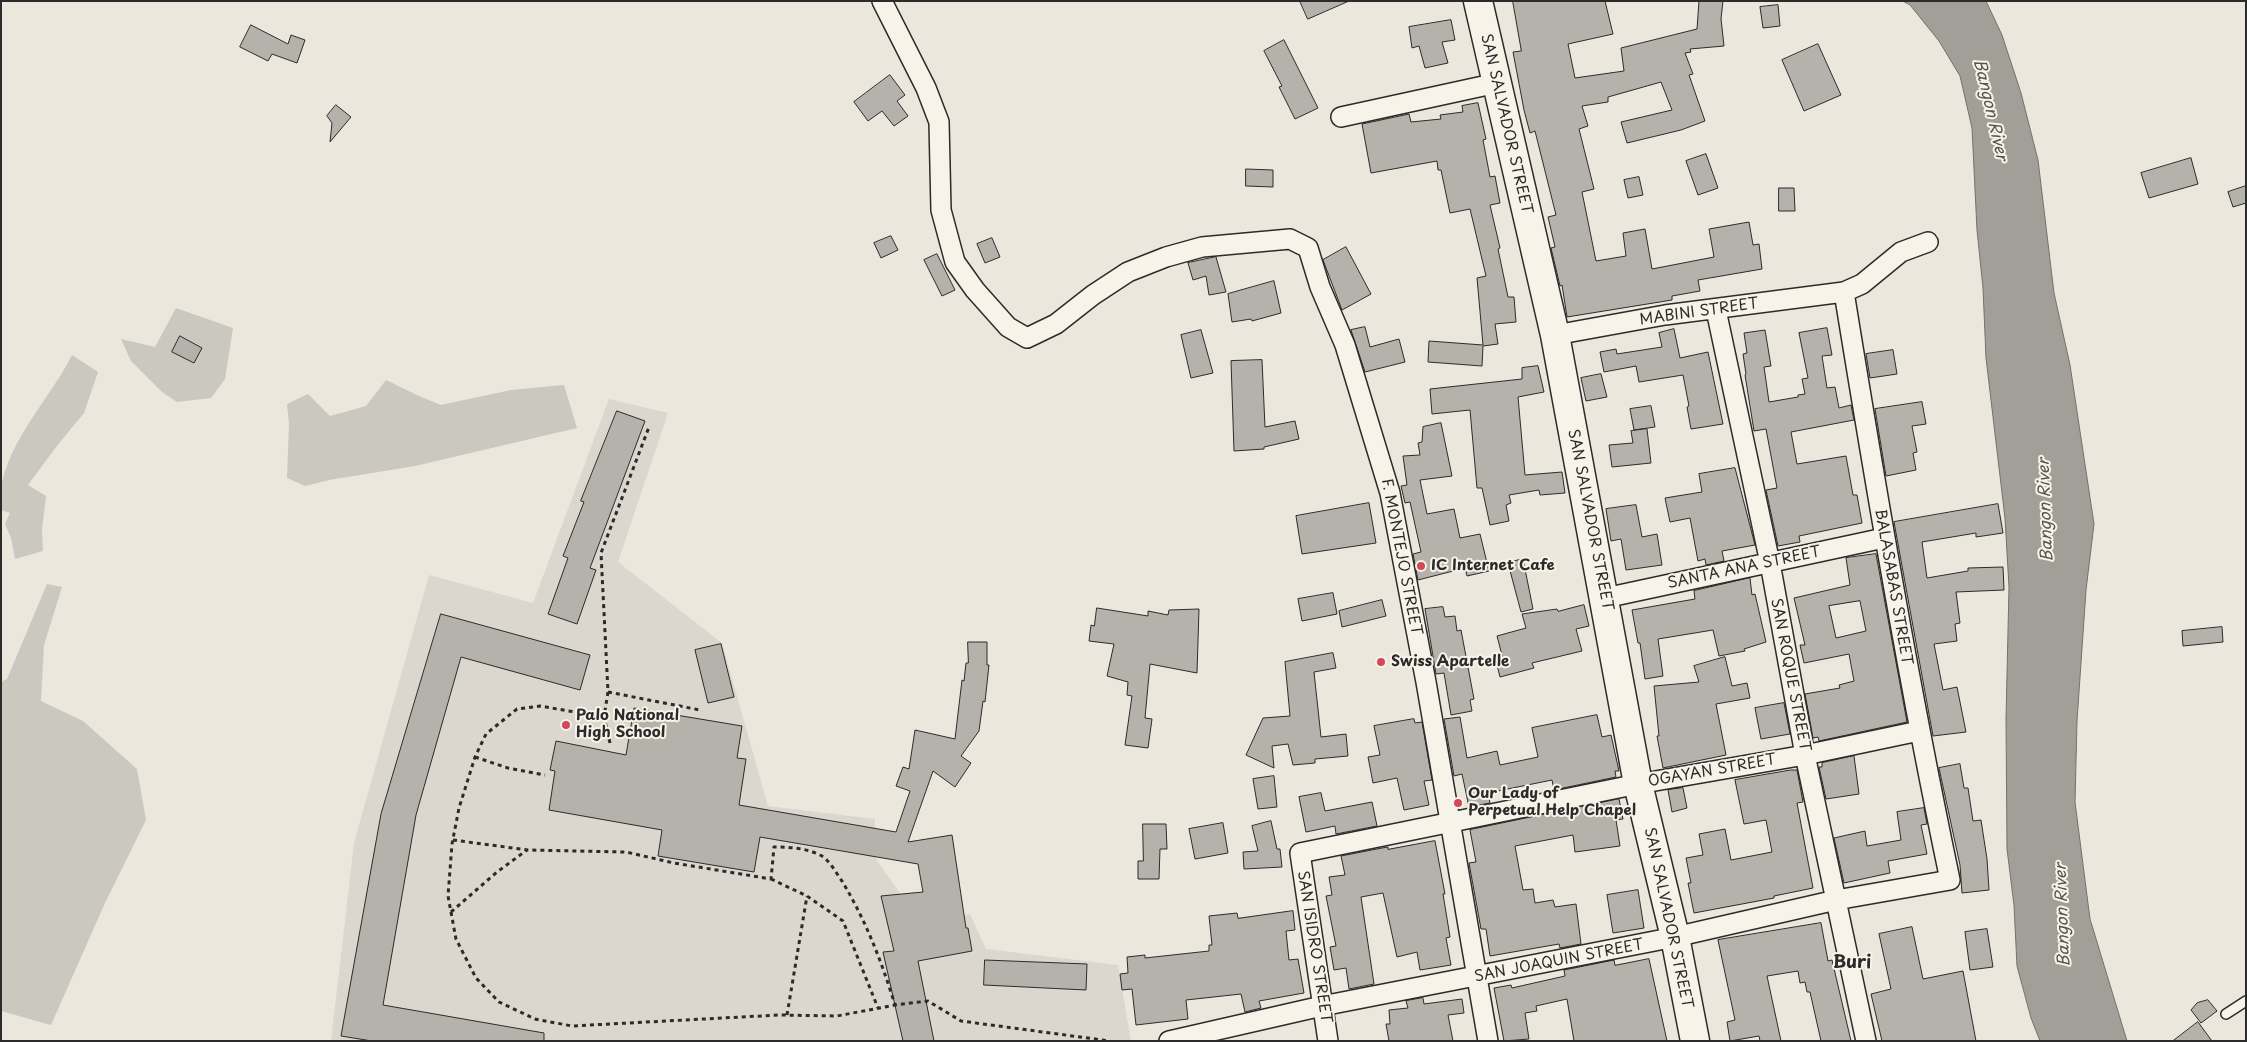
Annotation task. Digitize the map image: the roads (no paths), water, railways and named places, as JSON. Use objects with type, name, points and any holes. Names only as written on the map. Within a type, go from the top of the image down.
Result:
[{"type":"highway","name":"SAN SALVADOR STREET","points":[[1478,1],[1555,334],[1638,784],[1675,937],[1695,1041]]},
{"type":"street","name":"F. MONTEJO STREET","points":[[882,1],[926,88],[939,122],[941,210],[955,262],[975,290],[1008,327],[1027,338],[1056,324],[1093,295],[1128,272],[1166,257],[1202,247],[1290,239],[1308,248],[1320,287],[1345,345],[1390,493],[1488,1041]]},
{"type":"street","points":[[1341,117],[1497,83]]},
{"type":"street","name":"MABINI STREET","points":[[1555,334],[1665,315],[1716,310],[1844,292],[1862,284],[1901,252],[1928,242]]},
{"type":"street","name":"BALASABAS STREET","points":[[1844,292],[1884,538],[1919,731],[1950,880]]},
{"type":"street","name":"SAN ROQUE STREET","points":[[1716,310],[1770,563],[1805,755],[1866,1041]]},
{"type":"street","name":"SANTA ANA STREET","points":[[1605,598],[1884,538]]},
{"type":"street","name":"OGAYAN STREET","points":[[1300,853],[1638,784],[1805,755],[1919,731]]},
{"type":"street","name":"SAN ISIDRO STREET","points":[[1300,853],[1328,1041]]},
{"type":"street","name":"SAN JOAQUIN STREET","points":[[1169,1041],[1322,1006],[1476,978],[1675,937],[1836,900],[1950,880]]},
{"type":"lane","points":[[2226,1014],[2246,1000]]},
{"type":"water","name":"Bangon River","points":[[1903,1],[1986,1],[2002,35],[2021,93],[2038,160],[2054,293],[2070,365],[2094,524],[2086,590],[2077,721],[2075,802],[2090,919],[2127,1041],[2040,1041],[2031,1018],[2017,966],[2014,905],[2007,849],[2006,719],[2009,587],[2005,518],[1986,358],[1972,128],[1960,76],[1939,41],[1910,5]]},
{"type":"place","name":"IC Internet Cafe","points":[[1421,566]]},
{"type":"place","name":"Swiss Apartelle","points":[[1381,662]]},
{"type":"place","name":"Palo National High School","points":[[566,725]]},
{"type":"place","name":"Our Lady of Perpetual Help Chapel","points":[[1458,803]]},
{"type":"district","name":"Buri","points":[[1852,963]]}]
